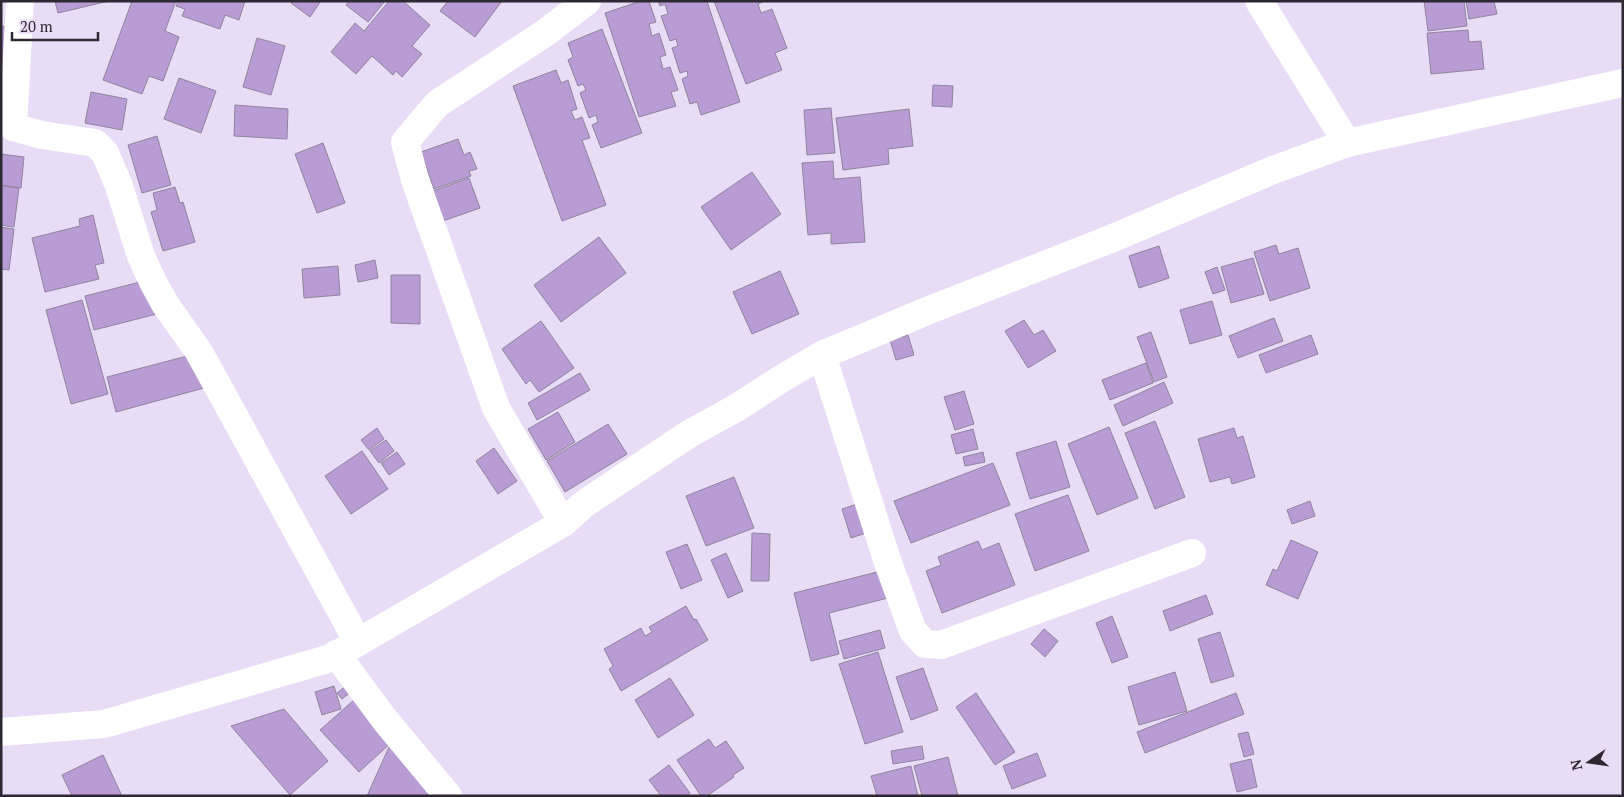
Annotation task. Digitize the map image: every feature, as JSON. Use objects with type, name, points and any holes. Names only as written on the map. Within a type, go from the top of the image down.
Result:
[{"type":"street","points":[[20,1],[7,127],[42,135],[95,142],[105,153],[119,186],[141,256],[153,282],[199,352],[385,720],[448,796]]},
{"type":"street","points":[[563,522],[496,408],[415,180],[405,142],[437,104],[546,34],[587,1]]},
{"type":"street","points":[[1259,1],[1347,143]]},
{"type":"street","points":[[1,732],[104,724],[331,658],[563,522],[584,504],[689,434],[738,407],[822,355],[1113,238],[1273,170],[1347,143],[1623,83]]},
{"type":"street","points":[[822,355],[888,560],[913,631],[925,644],[941,645],[1192,553]]},
{"type":"building","points":[[55,1],[109,1],[58,13]]},
{"type":"building","points":[[132,1],[176,1],[165,31],[179,37],[163,81],[149,76],[142,94],[103,80]]},
{"type":"building","points":[[178,1],[245,1],[239,20],[225,15],[220,29],[182,16],[185,9],[176,6]]},
{"type":"building","points":[[292,1],[321,1],[310,17],[291,3]]},
{"type":"building","points":[[349,1],[385,1],[368,22],[346,5]]},
{"type":"building","points":[[389,1],[403,1],[430,25],[412,46],[422,54],[402,77],[396,71],[393,75],[372,56],[356,74],[331,52],[355,23],[364,31]]},
{"type":"building","points":[[448,1],[502,1],[475,37],[440,11]]},
{"type":"building","points":[[641,1],[649,1],[656,22],[649,24],[652,36],[659,33],[666,55],[660,57],[663,69],[670,67],[678,90],[671,92],[676,106],[639,117],[605,13]]},
{"type":"building","points":[[658,1],[707,1],[740,102],[701,115],[697,102],[690,104],[682,79],[688,76],[687,71],[680,73],[672,48],[678,46],[676,39],[670,41],[661,16],[668,14],[665,4],[660,6]]},
{"type":"building","points":[[714,1],[765,1],[758,4],[761,13],[772,9],[787,48],[775,53],[782,70],[746,84]]},
{"type":"building","points":[[1424,1],[1464,1],[1467,26],[1428,31]]},
{"type":"building","points":[[1466,1],[1494,1],[1497,14],[1469,19]]},
{"type":"building","points":[[1,26],[8,27],[3,77],[1,77]]},
{"type":"building","points":[[602,29],[642,133],[601,148],[592,125],[598,122],[596,115],[589,118],[580,93],[586,90],[583,84],[578,86],[568,60],[573,57],[568,43]]},
{"type":"building","points":[[1468,30],[1469,42],[1481,41],[1484,69],[1431,74],[1427,33]]},
{"type":"building","points":[[257,38],[285,46],[271,95],[243,87]]},
{"type":"building","points":[[556,70],[561,83],[568,80],[577,109],[571,111],[575,120],[582,117],[590,138],[582,140],[606,205],[562,221],[513,86]]},
{"type":"building","points":[[179,78],[216,91],[201,133],[164,119]]},
{"type":"building","points":[[933,85],[953,86],[952,107],[932,106]]},
{"type":"building","points":[[91,92],[127,99],[122,130],[85,123]]},
{"type":"building","points":[[235,105],[288,109],[287,139],[234,136]]},
{"type":"building","points":[[831,108],[835,153],[807,155],[804,110]]},
{"type":"building","points":[[909,109],[913,146],[888,149],[889,164],[843,170],[836,118]]},
{"type":"building","points":[[157,136],[171,185],[142,193],[128,145]]},
{"type":"building","points":[[458,139],[464,155],[470,152],[477,169],[469,171],[471,176],[434,189],[421,152]]},
{"type":"building","points":[[323,143],[345,203],[317,213],[295,154]]},
{"type":"building","points":[[1,154],[24,157],[21,188],[1,185]]},
{"type":"building","points":[[833,161],[834,179],[860,177],[865,242],[831,244],[831,233],[808,235],[802,163]]},
{"type":"building","points":[[752,172],[781,214],[731,250],[701,207]]},
{"type":"building","points":[[469,178],[480,208],[443,221],[433,191]]},
{"type":"building","points":[[1,186],[19,188],[14,227],[1,225]]},
{"type":"building","points":[[175,187],[180,203],[183,202],[195,242],[163,251],[151,212],[157,210],[153,193]]},
{"type":"building","points":[[93,215],[104,263],[95,265],[99,279],[45,292],[32,238],[80,226],[79,219]]},
{"type":"building","points":[[1,227],[14,229],[9,270],[1,269]]},
{"type":"building","points":[[599,237],[626,273],[561,322],[534,285]]},
{"type":"building","points":[[1276,245],[1279,254],[1298,248],[1310,288],[1270,301],[1254,252]]},
{"type":"building","points":[[1159,246],[1169,278],[1139,288],[1129,256]]},
{"type":"building","points":[[1253,258],[1264,294],[1231,303],[1221,267]]},
{"type":"building","points":[[375,260],[378,278],[358,282],[355,265]]},
{"type":"building","points":[[338,266],[340,295],[304,298],[302,269]]},
{"type":"building","points":[[1217,267],[1225,290],[1213,294],[1205,272]]},
{"type":"building","points":[[780,271],[799,314],[752,334],[733,292]]},
{"type":"building","points":[[391,275],[420,275],[420,324],[391,323]]},
{"type":"building","points":[[148,280],[157,314],[94,330],[85,296]]},
{"type":"building","points":[[82,300],[108,394],[71,404],[46,310]]},
{"type":"building","points":[[1212,301],[1222,335],[1190,344],[1180,310]]},
{"type":"building","points":[[1274,318],[1283,341],[1238,358],[1229,336]]},
{"type":"building","points":[[1024,320],[1034,335],[1043,330],[1056,351],[1028,368],[1005,331]]},
{"type":"building","points":[[541,321],[574,368],[539,392],[530,380],[526,384],[502,349]]},
{"type":"building","points":[[1151,332],[1167,377],[1154,382],[1137,337]]},
{"type":"building","points":[[908,335],[914,355],[896,360],[890,340]]},
{"type":"building","points":[[1311,335],[1318,354],[1266,373],[1259,355]]},
{"type":"building","points":[[195,354],[204,388],[116,412],[107,377]]},
{"type":"building","points":[[1146,363],[1153,383],[1110,400],[1102,380]]},
{"type":"building","points":[[580,373],[590,390],[537,420],[528,403]]},
{"type":"building","points":[[1164,382],[1173,403],[1123,426],[1114,405]]},
{"type":"building","points":[[964,391],[974,424],[955,430],[944,397]]},
{"type":"building","points":[[558,412],[575,442],[546,460],[528,429]]},
{"type":"building","points":[[1155,421],[1185,497],[1155,509],[1125,433]]},
{"type":"building","points":[[608,424],[627,454],[565,492],[547,461]]},
{"type":"building","points":[[1109,427],[1138,498],[1097,515],[1068,444]]},
{"type":"building","points":[[377,428],[384,439],[369,450],[361,440]]},
{"type":"building","points":[[1234,428],[1237,438],[1243,436],[1255,477],[1232,484],[1230,477],[1210,482],[1198,439]]},
{"type":"building","points":[[973,429],[978,449],[956,454],[951,435]]},
{"type":"building","points":[[386,440],[394,451],[379,463],[370,451]]},
{"type":"building","points":[[1056,441],[1070,487],[1030,499],[1016,453]]},
{"type":"building","points":[[494,448],[517,481],[498,494],[476,461]]},
{"type":"building","points":[[362,451],[388,489],[351,514],[325,476]]},
{"type":"building","points":[[397,452],[405,464],[389,475],[381,463]]},
{"type":"building","points":[[983,452],[985,462],[965,466],[963,457]]},
{"type":"building","points":[[993,463],[1010,505],[911,543],[894,501]]},
{"type":"building","points":[[734,477],[754,528],[706,546],[686,496]]},
{"type":"building","points":[[1068,495],[1089,551],[1035,571],[1015,514]]},
{"type":"building","points":[[1310,501],[1315,516],[1292,524],[1287,510]]},
{"type":"building","points":[[860,503],[869,532],[851,538],[842,509]]},
{"type":"building","points":[[752,533],[770,534],[769,581],[751,581]]},
{"type":"building","points":[[1291,540],[1318,552],[1298,599],[1266,585],[1273,569],[1277,571]]},
{"type":"building","points":[[978,541],[982,550],[999,543],[1015,585],[942,613],[926,571],[941,565],[938,557]]},
{"type":"building","points":[[687,544],[702,580],[681,589],[666,552]]},
{"type":"building","points":[[726,553],[743,591],[728,598],[711,560]]},
{"type":"building","points":[[881,571],[888,598],[829,613],[839,654],[811,661],[794,593]]},
{"type":"building","points":[[1206,595],[1213,614],[1170,631],[1163,611]]},
{"type":"building","points":[[686,606],[708,640],[621,691],[609,669],[613,666],[604,649],[641,628],[645,636],[652,632],[649,627]]},
{"type":"building","points":[[1112,616],[1128,657],[1112,663],[1096,623]]},
{"type":"building","points":[[1044,629],[1058,641],[1045,657],[1031,644]]},
{"type":"building","points":[[880,630],[885,648],[844,659],[839,641]]},
{"type":"building","points":[[1220,632],[1234,676],[1211,683],[1198,639]]},
{"type":"building","points":[[878,652],[903,732],[865,744],[839,664]]},
{"type":"building","points":[[923,668],[938,710],[911,720],[896,677]]},
{"type":"building","points":[[1175,672],[1187,711],[1139,725],[1128,687]]},
{"type":"building","points":[[670,678],[694,715],[658,738],[635,700]]},
{"type":"building","points":[[347,685],[352,691],[342,699],[337,693]]},
{"type":"building","points":[[334,686],[341,709],[322,715],[315,692]]},
{"type":"building","points":[[976,693],[1015,752],[995,765],[956,707]]},
{"type":"building","points":[[1236,693],[1244,714],[1145,753],[1137,732]]},
{"type":"building","points":[[355,699],[393,741],[359,772],[320,730]]},
{"type":"building","points":[[284,709],[328,761],[290,795],[231,726]]},
{"type":"building","points":[[1248,732],[1254,754],[1244,757],[1238,734]]},
{"type":"building","points":[[709,739],[715,748],[726,741],[744,768],[707,796],[701,796],[677,760]]},
{"type":"building","points":[[922,746],[924,759],[893,764],[891,751]]},
{"type":"building","points":[[389,747],[432,785],[427,796],[367,796]]},
{"type":"building","points":[[1037,753],[1046,776],[1012,789],[1003,766]]},
{"type":"building","points":[[103,755],[122,796],[72,796],[62,775]]},
{"type":"building","points":[[948,757],[958,796],[922,796],[914,766]]},
{"type":"building","points":[[1251,759],[1257,787],[1237,792],[1230,764]]},
{"type":"building","points":[[669,765],[690,793],[686,796],[661,796],[649,780]]},
{"type":"building","points":[[911,766],[918,796],[877,796],[871,776]]}]
